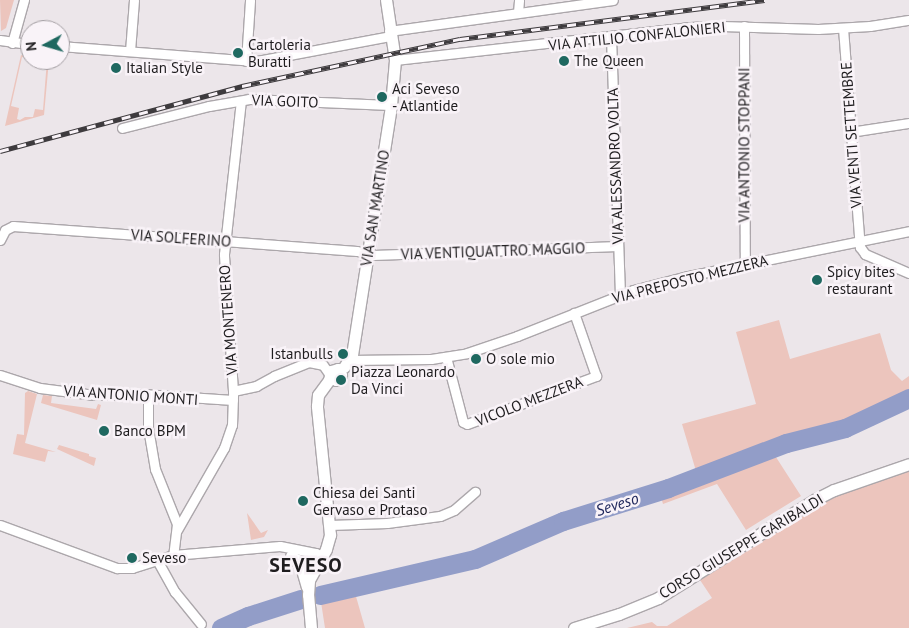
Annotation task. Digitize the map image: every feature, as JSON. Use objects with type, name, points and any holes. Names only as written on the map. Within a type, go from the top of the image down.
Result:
[{"type":"street","points":[[12,42],[24,0]]},
{"type":"street","points":[[130,51],[134,0]]},
{"type":"street","points":[[246,61],[250,0]]},
{"type":"street","name":"VIA SAN MARTINO","points":[[342,369],[368,254],[391,105],[395,60],[386,0]]},
{"type":"street","points":[[518,12],[519,0]]},
{"type":"street","points":[[70,47],[246,61],[269,60],[390,33],[518,12],[613,0]]},
{"type":"street","name":"VIA ATTILIO CONFALONIERI","points":[[395,60],[611,38],[690,27],[844,28],[909,20]]},
{"type":"street","name":"VIA ANTONIO STOPPANI","points":[[744,26],[745,264]]},
{"type":"street","name":"VIA VENTI SETTEMBRE","points":[[844,28],[859,242]]},
{"type":"street","name":"VIA ALESSANDRO VOLTA","points":[[611,38],[620,294]]},
{"type":"street","points":[[0,40],[20,43]]},
{"type":"street","name":"VIA GOITO","points":[[122,128],[209,106],[250,98],[391,105]]},
{"type":"street","name":"VIA MONTENERO","points":[[177,530],[230,434],[233,395],[224,268],[224,241],[241,101]]},
{"type":"street","points":[[850,132],[909,123]]},
{"type":"street","name":"VIA SOLFERINO","points":[[1,234],[13,226],[224,241],[368,254]]},
{"type":"street","name":"VIA PREPOSTO MEZZERA","points":[[342,369],[446,357],[483,348],[620,294],[745,264],[909,231]]},
{"type":"street","points":[[859,242],[865,254],[909,273]]},
{"type":"street","name":"VIA VENTIQUATTRO MAGGIO","points":[[368,254],[618,246]]},
{"type":"street","name":"VICOLO MEZZERA","points":[[446,357],[463,422],[467,424],[596,376],[574,313]]},
{"type":"street","name":"VIA ANTONIO MONTI","points":[[0,375],[32,386],[104,396],[233,395],[309,362],[342,369]]},
{"type":"street","points":[[318,628],[309,580],[330,538],[330,525],[320,446],[317,399],[342,369]]},
{"type":"street","points":[[148,395],[148,428],[155,469],[176,517],[177,530],[173,555]]},
{"type":"street","name":"CORSO GIUSEPPE GARIBALDI","points":[[574,628],[626,612],[658,598],[816,499],[834,490],[909,464]]},
{"type":"street","points":[[330,525],[387,523],[440,516],[454,510],[469,495],[475,492]]},
{"type":"street","points":[[0,525],[116,568],[132,568],[173,555],[272,547],[282,548],[291,552],[316,553],[319,556],[317,566]]},
{"type":"street","points":[[291,552],[323,547],[330,538]]},
{"type":"street","points":[[291,552],[301,570],[311,597],[311,628]]},
{"type":"street","points":[[157,560],[175,592],[201,624]]},
{"type":"shaded area","points":[[0,0],[14,0],[6,28],[1,31]]},
{"type":"shaded area","points":[[20,59],[11,106],[19,108],[17,119],[33,117],[35,109],[43,110],[46,70],[48,70],[44,115],[5,126]]},
{"type":"shaded area","points":[[779,320],[790,359],[880,333],[891,370],[902,381],[909,376],[909,389],[899,396],[848,420],[782,438],[696,471],[682,424],[756,404],[736,332]]},
{"type":"shaded area","points":[[28,391],[37,394],[25,443],[56,452],[48,451],[45,462],[13,454],[17,434],[24,435],[25,393]]},
{"type":"shaded area","points":[[43,395],[52,396],[51,403],[96,409],[98,404],[101,405],[97,420],[41,403]]},
{"type":"shaded area","points":[[59,445],[96,458],[94,466],[57,449]]},
{"type":"shaded area","points":[[774,454],[801,496],[746,530],[717,484],[663,504],[661,497]]},
{"type":"shaded area","points":[[909,471],[909,628],[627,628],[652,622],[657,626],[667,626],[712,598],[700,580],[836,496]]},
{"type":"shaded area","points":[[247,513],[261,533],[268,530],[264,537],[251,540]]},
{"type":"shaded area","points":[[355,593],[365,628],[325,628],[321,602]]},
{"type":"waterway","name":"Seveso","points":[[320,595],[475,559],[563,521],[668,488],[786,443],[845,428],[909,398]]},
{"type":"waterway","name":"Seveso","points":[[221,628],[248,616],[301,599]]},
{"type":"railway","points":[[0,151],[242,86],[460,39],[765,0]]},
{"type":"place","name":"Cartoleria Buratti","points":[[238,53]]},
{"type":"place","name":"The Queen","points":[[564,61]]},
{"type":"place","name":"Italian Style","points":[[116,68]]},
{"type":"place","name":"Aci Seveso - Atlantide","points":[[382,97]]},
{"type":"place","name":"Spicy bites restaurant","points":[[817,280]]},
{"type":"place","name":"Istanbulls","points":[[343,354]]},
{"type":"place","name":"O sole mio","points":[[476,359]]},
{"type":"place","name":"Piazza Leonardo Da Vinci","points":[[341,380]]},
{"type":"place","name":"Banco BPM","points":[[104,431]]},
{"type":"place","name":"Chiesa dei Santi Gervaso e Protaso","points":[[303,501]]},
{"type":"place","name":"Seveso","points":[[132,558]]},
{"type":"district","name":"SEVESO","points":[[306,565]]}]
